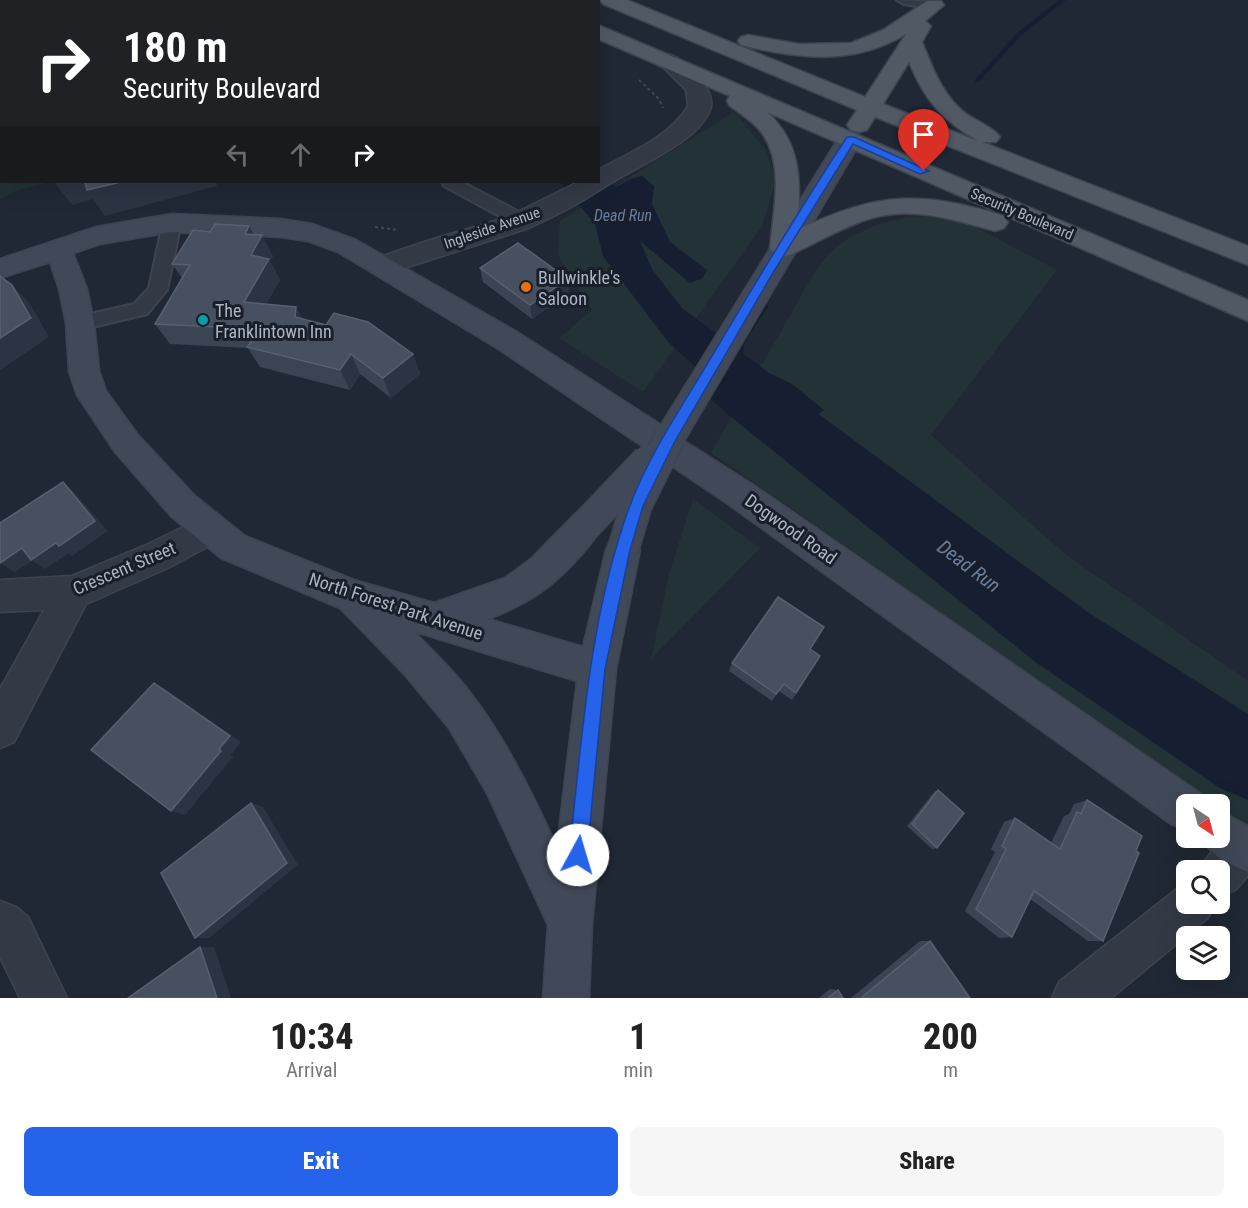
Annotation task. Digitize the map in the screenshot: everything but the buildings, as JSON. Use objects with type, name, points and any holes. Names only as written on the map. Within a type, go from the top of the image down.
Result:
[{"type":"main road","points":[[613,0],[738,39],[787,50],[815,52],[865,46],[884,38],[936,2]]},
{"type":"main road","points":[[613,0],[870,107],[1248,256]]},
{"type":"main road","points":[[850,139],[936,2]]},
{"type":"main road","name":"Security Boulevard","points":[[600,32],[1248,311]]},
{"type":"main road","points":[[911,41],[931,89],[956,118],[1107,199]]},
{"type":"main road","points":[[708,78],[761,118],[776,135],[785,155],[788,175],[776,259]]},
{"type":"main road","points":[[776,259],[864,212],[893,206],[921,205],[953,209],[1143,267]]},
{"type":"street","name":"Ingleside Avenue","points":[[600,179],[686,128],[698,113],[699,95],[684,75],[668,60]]},
{"type":"street","points":[[566,998],[570,924],[597,669],[623,550],[636,506],[670,437],[850,139]]},
{"type":"street","name":"Ingleside Avenue","points":[[383,266],[570,197],[594,183]]},
{"type":"street","name":"Dogwood Road","points":[[0,269],[96,236],[172,223],[249,226],[312,233],[347,246],[507,340],[743,496],[1176,802]]},
{"type":"street","name":"North Forest Park Avenue","points":[[58,248],[73,289],[80,323],[84,371],[92,395],[126,443],[183,506],[233,547],[352,596],[438,619],[597,669]]},
{"type":"street","points":[[438,619],[503,596],[527,584],[547,567],[670,437]]},
{"type":"street","name":"Crescent Street","points":[[0,596],[73,592],[156,557],[210,529]]},
{"type":"street","points":[[0,728],[73,592]]},
{"type":"street","points":[[352,596],[441,689],[474,731],[502,780],[570,924]]},
{"type":"street","points":[[1075,998],[1179,914]]},
{"type":"street","points":[[0,923],[12,933],[44,998]]},
{"type":"lane","points":[[904,0],[936,2]]},
{"type":"lane","points":[[452,183],[514,219]]},
{"type":"lane","points":[[80,323],[140,309],[158,290],[172,223]]},
{"type":"path","points":[[637,78],[659,99],[665,112]]},
{"type":"shaded area","points":[[734,112],[766,150],[776,181],[762,226],[643,392],[559,338],[592,310],[558,255],[560,221]]},
{"type":"shaded area","points":[[0,183],[46,183],[18,190],[0,199]]},
{"type":"shaded area","points":[[919,216],[964,221],[1057,270],[931,435],[1065,554],[1248,681],[1248,829],[1230,816],[1230,794],[1198,794],[711,453],[816,270],[828,255],[847,239],[894,220]]},
{"type":"shaded area","points":[[693,499],[760,548],[651,659],[669,574]]},
{"type":"water","name":"Dead Run","points":[[642,176],[654,186],[652,204],[670,242],[707,270],[703,278],[690,283],[640,241],[652,269],[682,308],[769,373],[792,384],[824,410],[780,442],[668,342],[603,256],[595,224],[561,183],[600,183],[600,177],[616,187]]},
{"type":"waterway","points":[[977,81],[1018,35],[1063,0]]},
{"type":"waterway","points":[[736,364],[741,340],[765,306]]},
{"type":"waterway","name":"Dead Run","points":[[724,376],[1060,636],[1248,760]]},
{"type":"place","name":"Bullwinkle's Saloon","points":[[526,287]]},
{"type":"place","name":"The Franklintown Inn","points":[[203,320]]},
{"type":"route","points":[[578,855],[597,669],[623,550],[636,506],[651,473],[770,269],[850,139],[924,171]]}]
